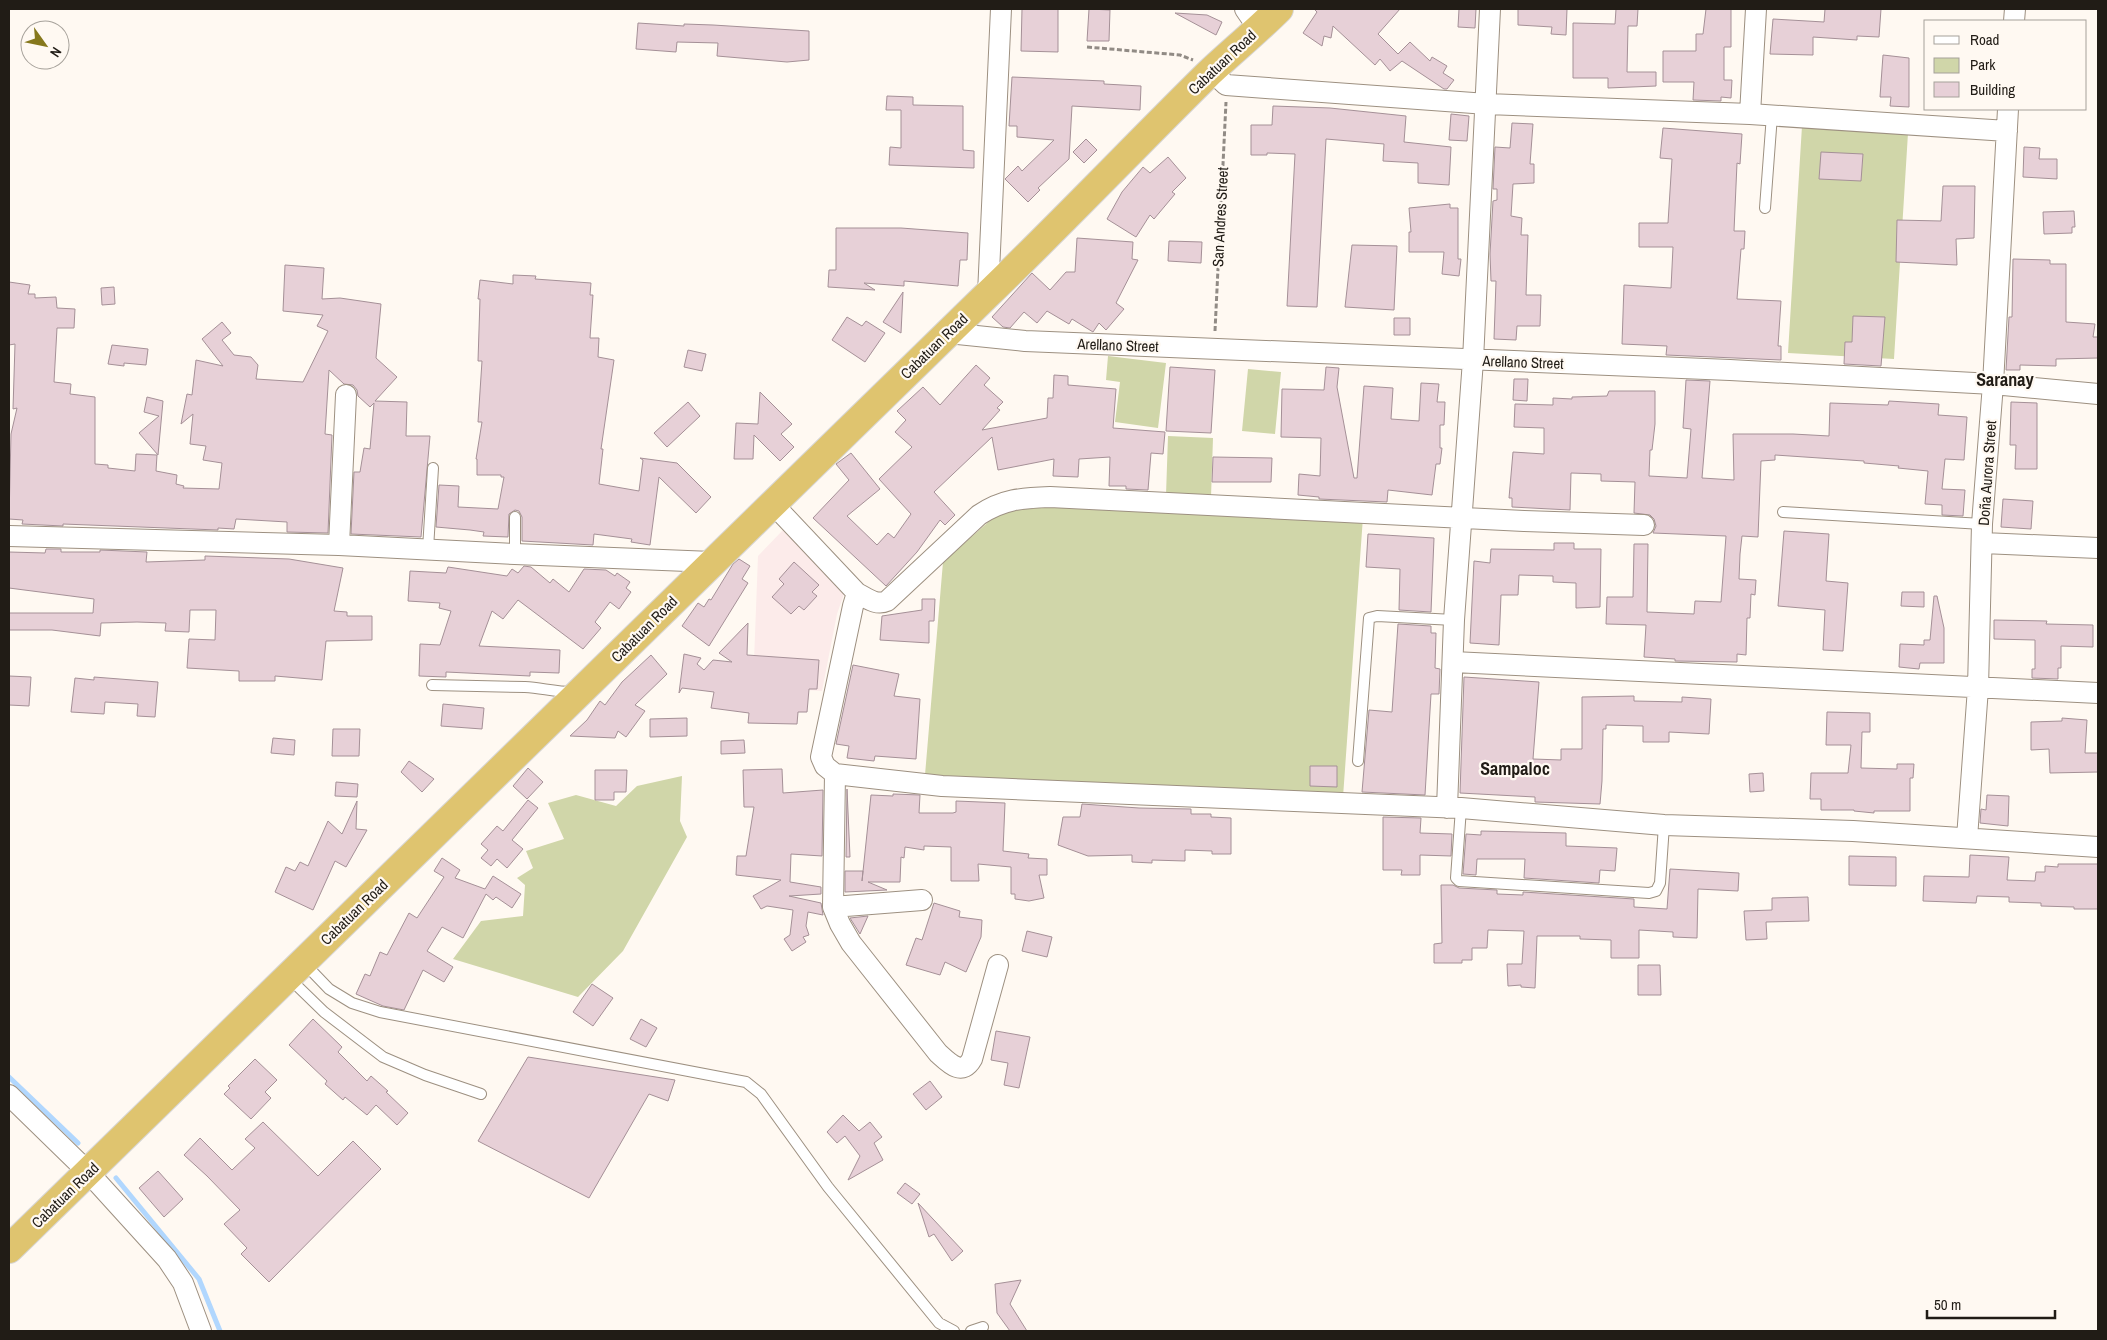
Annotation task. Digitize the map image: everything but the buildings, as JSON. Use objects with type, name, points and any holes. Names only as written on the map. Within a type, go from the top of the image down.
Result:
[{"type":"highway","name":"Cabatuan Road","points":[[9,1249],[582,692],[772,503],[988,294],[1219,78],[1252,18],[1279,9]]},
{"type":"street","points":[[988,294],[1001,9]]},
{"type":"street","points":[[1454,808],[1454,620],[1463,518],[1473,360],[1487,104],[1490,9]]},
{"type":"street","points":[[1750,114],[1756,9]]},
{"type":"street","points":[[1219,78],[1487,104],[1772,115],[2007,131]]},
{"type":"street","name":"Doña Aurora Street","points":[[1968,838],[1978,688],[1982,534],[1993,384],[2008,110]]},
{"type":"street","name":"Arellano Street","points":[[948,333],[1025,341],[1730,370],[1993,384],[2098,394]]},
{"type":"street","points":[[338,545],[346,395]]},
{"type":"street","points":[[772,503],[857,593],[881,603],[887,601],[979,515],[992,506],[1022,498],[1050,497],[1463,518],[1644,525]]},
{"type":"street","points":[[1982,534],[2098,548]]},
{"type":"street","points":[[9,536],[338,545],[712,562]]},
{"type":"street","points":[[857,593],[852,606],[821,757],[825,766],[835,774],[942,786],[1454,808],[1664,825],[1853,831],[2098,846]]},
{"type":"street","points":[[1453,662],[2098,693]]},
{"type":"street","points":[[835,774],[833,907],[840,924],[851,943],[938,1053],[956,1067],[964,1068],[968,1066],[972,1059],[998,965]]},
{"type":"street","points":[[833,907],[922,900]]},
{"type":"street","points":[[9,1094],[88,1172],[167,1259],[183,1283],[201,1331]]},
{"type":"lane","points":[[1765,208],[1772,115]]},
{"type":"lane","points":[[428,549],[433,468]]},
{"type":"lane","points":[[1784,512],[1982,534]]},
{"type":"lane","points":[[515,517],[515,554]]},
{"type":"lane","points":[[1358,761],[1369,618],[1377,616],[1454,620]]},
{"type":"lane","points":[[432,685],[525,687],[539,688],[552,692],[582,692]]},
{"type":"lane","points":[[1454,808],[1456,878],[1460,881],[1649,893],[1656,891],[1660,884],[1664,825]]},
{"type":"lane","points":[[295,969],[324,1012],[383,1057],[425,1075],[481,1094]]},
{"type":"lane","points":[[295,969],[352,1003],[380,1012],[746,1082],[761,1094],[828,1188],[939,1323],[954,1331]]},
{"type":"lane","points":[[971,1331],[983,1327]]},
{"type":"path","points":[[1087,47],[1180,55],[1198,62],[1219,78]]},
{"type":"path","name":"San Andres Street","points":[[1215,349],[1219,78]]},
{"type":"shaded area","points":[[783,530],[845,591],[837,614],[822,691],[753,687],[758,556]]},
{"type":"green space","points":[[1802,126],[1908,133],[1894,359],[1788,353]]},
{"type":"green space","points":[[1108,356],[1166,363],[1158,428],[1115,422],[1120,382],[1106,380]]},
{"type":"green space","points":[[1248,369],[1281,372],[1275,434],[1242,431]]},
{"type":"green space","points":[[1168,436],[1213,438],[1211,497],[1166,495]]},
{"type":"green space","points":[[1048,506],[1363,517],[1343,797],[925,775],[943,562],[994,517],[1021,507]]},
{"type":"green space","points":[[682,776],[680,821],[687,837],[623,951],[578,997],[453,959],[481,921],[523,916],[525,885],[517,878],[533,868],[526,851],[564,839],[548,803],[576,795],[616,806],[637,786]]},
{"type":"waterway","points":[[9,1077],[78,1143]]},
{"type":"waterway","points":[[116,1178],[199,1279],[220,1331]]},
{"type":"district","name":"Saranay","points":[[2005,379]]},
{"type":"district","name":"Sampaloc","points":[[1515,768]]}]
